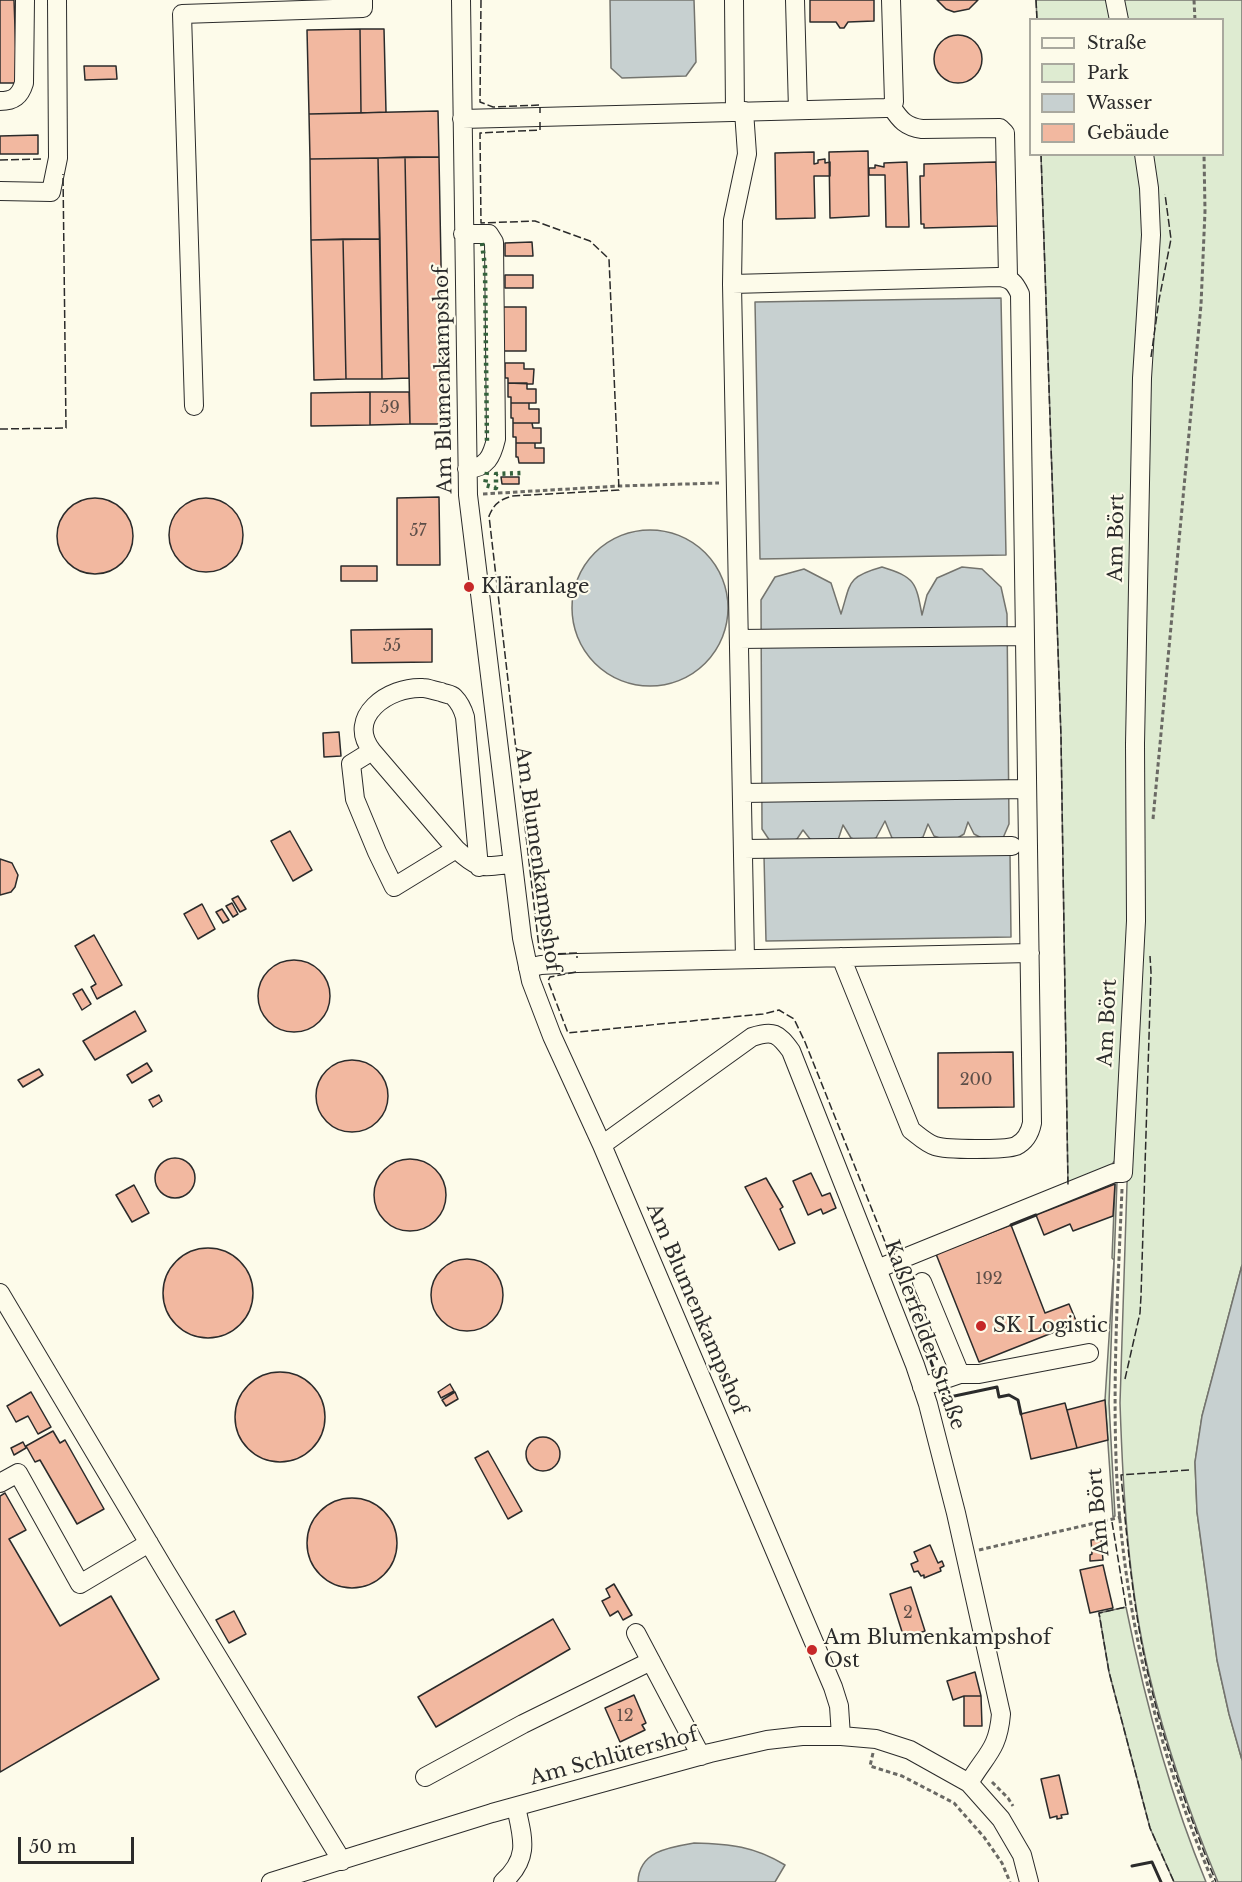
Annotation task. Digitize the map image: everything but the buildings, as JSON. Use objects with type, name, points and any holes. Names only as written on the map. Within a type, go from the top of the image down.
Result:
[{"type":"street","points":[[0,101],[14,99],[21,94],[24,83],[25,0]]},
{"type":"street","points":[[0,191],[51,192],[58,158],[57,0]]},
{"type":"street","points":[[194,406],[182,14],[363,8],[363,0]]},
{"type":"street","name":"Am Blumenkampshof","points":[[461,0],[463,234],[475,495],[513,864],[528,968],[552,1036],[602,1145],[833,1687],[839,1706],[841,1736]]},
{"type":"street","points":[[734,0],[739,112],[747,154],[734,220],[732,284],[744,959]]},
{"type":"street","points":[[795,0],[798,110]]},
{"type":"street","points":[[891,0],[894,102],[891,106]]},
{"type":"street","points":[[1115,0],[1119,18]]},
{"type":"street","points":[[462,119],[891,106]]},
{"type":"street","points":[[891,106],[899,119],[910,127],[922,129],[1000,128],[1005,133],[1008,278]]},
{"type":"street","name":"Am Bört","points":[[1123,1173],[1136,921],[1135,744],[1142,378],[1151,235],[1149,188],[1144,156]]},
{"type":"street","points":[[463,234],[489,234],[494,242],[496,439],[493,451],[474,468]]},
{"type":"street","points":[[732,284],[1008,278],[1016,284],[1020,294],[1032,1123],[1023,1141],[1005,1148],[948,1148],[935,1146],[921,1139],[911,1130],[841,957]]},
{"type":"street","points":[[739,639],[1025,636]]},
{"type":"street","points":[[479,867],[465,717],[462,708],[453,696],[422,688],[395,693],[381,699],[364,720],[364,741],[372,751],[456,849],[472,864],[479,867],[513,864]]},
{"type":"street","points":[[372,751],[351,764],[355,799],[376,852],[394,887],[456,849]]},
{"type":"street","points":[[742,793],[1027,789]]},
{"type":"street","points":[[743,849],[1012,846]]},
{"type":"street","points":[[528,968],[577,963],[1030,953]]},
{"type":"street","name":"Kaßlerfelder Straße","points":[[602,1145],[752,1037],[765,1033],[773,1034],[782,1038],[791,1051],[922,1387],[938,1440],[1001,1714],[999,1733],[993,1749],[969,1783]]},
{"type":"street","points":[[877,1269],[1114,1173],[1123,1173]]},
{"type":"street","points":[[922,1282],[960,1374]]},
{"type":"street","points":[[0,1293],[342,1861]]},
{"type":"street","points":[[922,1387],[960,1374],[979,1374],[1089,1353]]},
{"type":"street","points":[[0,1483],[18,1473],[80,1584],[149,1543]]},
{"type":"street","points":[[636,1633],[701,1756]]},
{"type":"street","points":[[425,1777],[523,1724],[651,1662]]},
{"type":"street","name":"Am Schlütershof","points":[[271,1882],[516,1807],[767,1740],[802,1736],[876,1739],[910,1750],[969,1783]]},
{"type":"street","points":[[969,1783],[1001,1819],[1022,1855],[1029,1882]]},
{"type":"street","points":[[503,1882],[516,1871],[522,1852],[522,1836],[516,1807]]},
{"type":"path","points":[[1194,0],[1195,18]]},
{"type":"path","points":[[1152,829],[1201,305],[1205,211],[1204,156]]},
{"type":"path","points":[[474,468],[475,495],[619,486],[736,483]]},
{"type":"path","name":"Am Bört","points":[[1123,1173],[1115,1403],[1117,1481],[1128,1585],[1145,1675],[1158,1724],[1191,1830],[1213,1882]]},
{"type":"path","points":[[964,1553],[1121,1517]]},
{"type":"path","points":[[876,1739],[870,1766],[902,1776],[954,1803],[984,1837],[1002,1863],[1010,1882]]},
{"type":"green space","points":[[1036,0],[1112,0],[1115,18],[1037,18]]},
{"type":"green space","points":[[1123,0],[1242,0],[1242,1265],[1202,1416],[1195,1462],[1197,1512],[1217,1660],[1242,1760],[1242,1882],[1218,1882],[1179,1780],[1149,1674],[1131,1573],[1120,1403],[1141,745],[1149,156],[1224,156],[1224,18],[1126,18]]},
{"type":"green space","points":[[1041,156],[1138,156],[1143,188],[1130,923],[1116,1159],[1110,1167],[1068,1186],[1061,737]]},
{"type":"green space","points":[[1117,1181],[1109,1403],[1115,1516],[1113,1517],[1105,1400],[1114,1260],[1112,1258],[1115,1184],[936,1254]]},
{"type":"green space","points":[[1126,1607],[1141,1677],[1169,1781],[1206,1882],[1174,1882],[1150,1828],[1109,1672],[1099,1613]]},
{"type":"water","points":[[610,0],[694,0],[696,62],[686,76],[622,78],[611,68]]},
{"type":"water","points":[[1001,298],[1006,555],[760,559],[755,302]]},
{"type":"water","points":[[650,530],[680,536],[705,553],[722,578],[728,608],[722,638],[705,663],[680,680],[650,686],[620,680],[595,663],[578,638],[572,608],[578,578],[595,553],[620,536]]},
{"type":"water","points":[[882,567],[901,574],[912,582],[918,595],[922,615],[927,595],[937,578],[962,567],[982,569],[1001,587],[1007,614],[1009,824],[1003,838],[989,842],[974,834],[968,822],[964,834],[951,842],[934,836],[928,824],[923,837],[906,844],[892,838],[885,821],[876,838],[864,843],[851,838],[843,825],[838,840],[825,845],[810,839],[803,830],[797,839],[785,845],[770,841],[762,829],[761,600],[775,577],[804,569],[831,583],[841,614],[849,588],[856,578]]},
{"type":"water","points":[[1010,852],[1011,937],[766,941],[764,856]]},
{"type":"water","points":[[1242,1265],[1242,1760],[1217,1660],[1197,1512],[1195,1462],[1202,1416]]},
{"type":"water","points":[[694,1843],[741,1847],[763,1854],[785,1865],[775,1882],[638,1882],[644,1863],[657,1852]]},
{"type":"hedge","points":[[482,243],[485,267],[487,445]]},
{"type":"hedge","points":[[487,472],[485,485],[496,488],[496,474],[521,473]]},
{"type":"fence","points":[[481,0],[480,102],[493,107],[540,105],[540,113]]},
{"type":"fence","points":[[1036,0],[1037,18]]},
{"type":"fence","points":[[540,122],[540,130],[480,133],[481,223],[535,221],[590,241],[609,259],[619,490],[512,496],[497,503],[489,516],[539,948],[555,954],[577,953],[577,958]]},
{"type":"fence","points":[[1041,156],[1061,737],[1068,1186]]},
{"type":"fence","points":[[0,160],[44,159]]},
{"type":"fence","points":[[0,429],[66,428],[63,174]]},
{"type":"fence","points":[[1151,357],[1171,239],[1165,194]]},
{"type":"fence","points":[[1125,1379],[1140,1313],[1150,956]]},
{"type":"fence","points":[[576,972],[550,977],[548,981],[568,1033],[763,1014],[779,1010],[794,1019],[889,1252],[895,1254]]},
{"type":"fence","points":[[1189,1470],[1121,1475],[1134,1599],[1148,1674],[1178,1780],[1216,1882]]},
{"type":"fence","points":[[1112,1522],[1126,1607],[1099,1613],[1109,1672],[1150,1828],[1174,1882]]},
{"type":"wall","points":[[1011,1225],[1036,1215]]},
{"type":"wall","points":[[902,1268],[897,1270],[897,1275],[935,1372]]},
{"type":"wall","points":[[942,1391],[945,1398],[997,1387],[999,1397],[1009,1395],[1018,1400],[1021,1414]]},
{"type":"wall","points":[[1132,1866],[1152,1862],[1161,1882]]},
{"type":"place","name":"Kläranlage","points":[[469,587]]},
{"type":"place","name":"SK Logistic","points":[[981,1326]]},
{"type":"place","name":"Am Blumenkampshof Ost","points":[[812,1650]]}]
